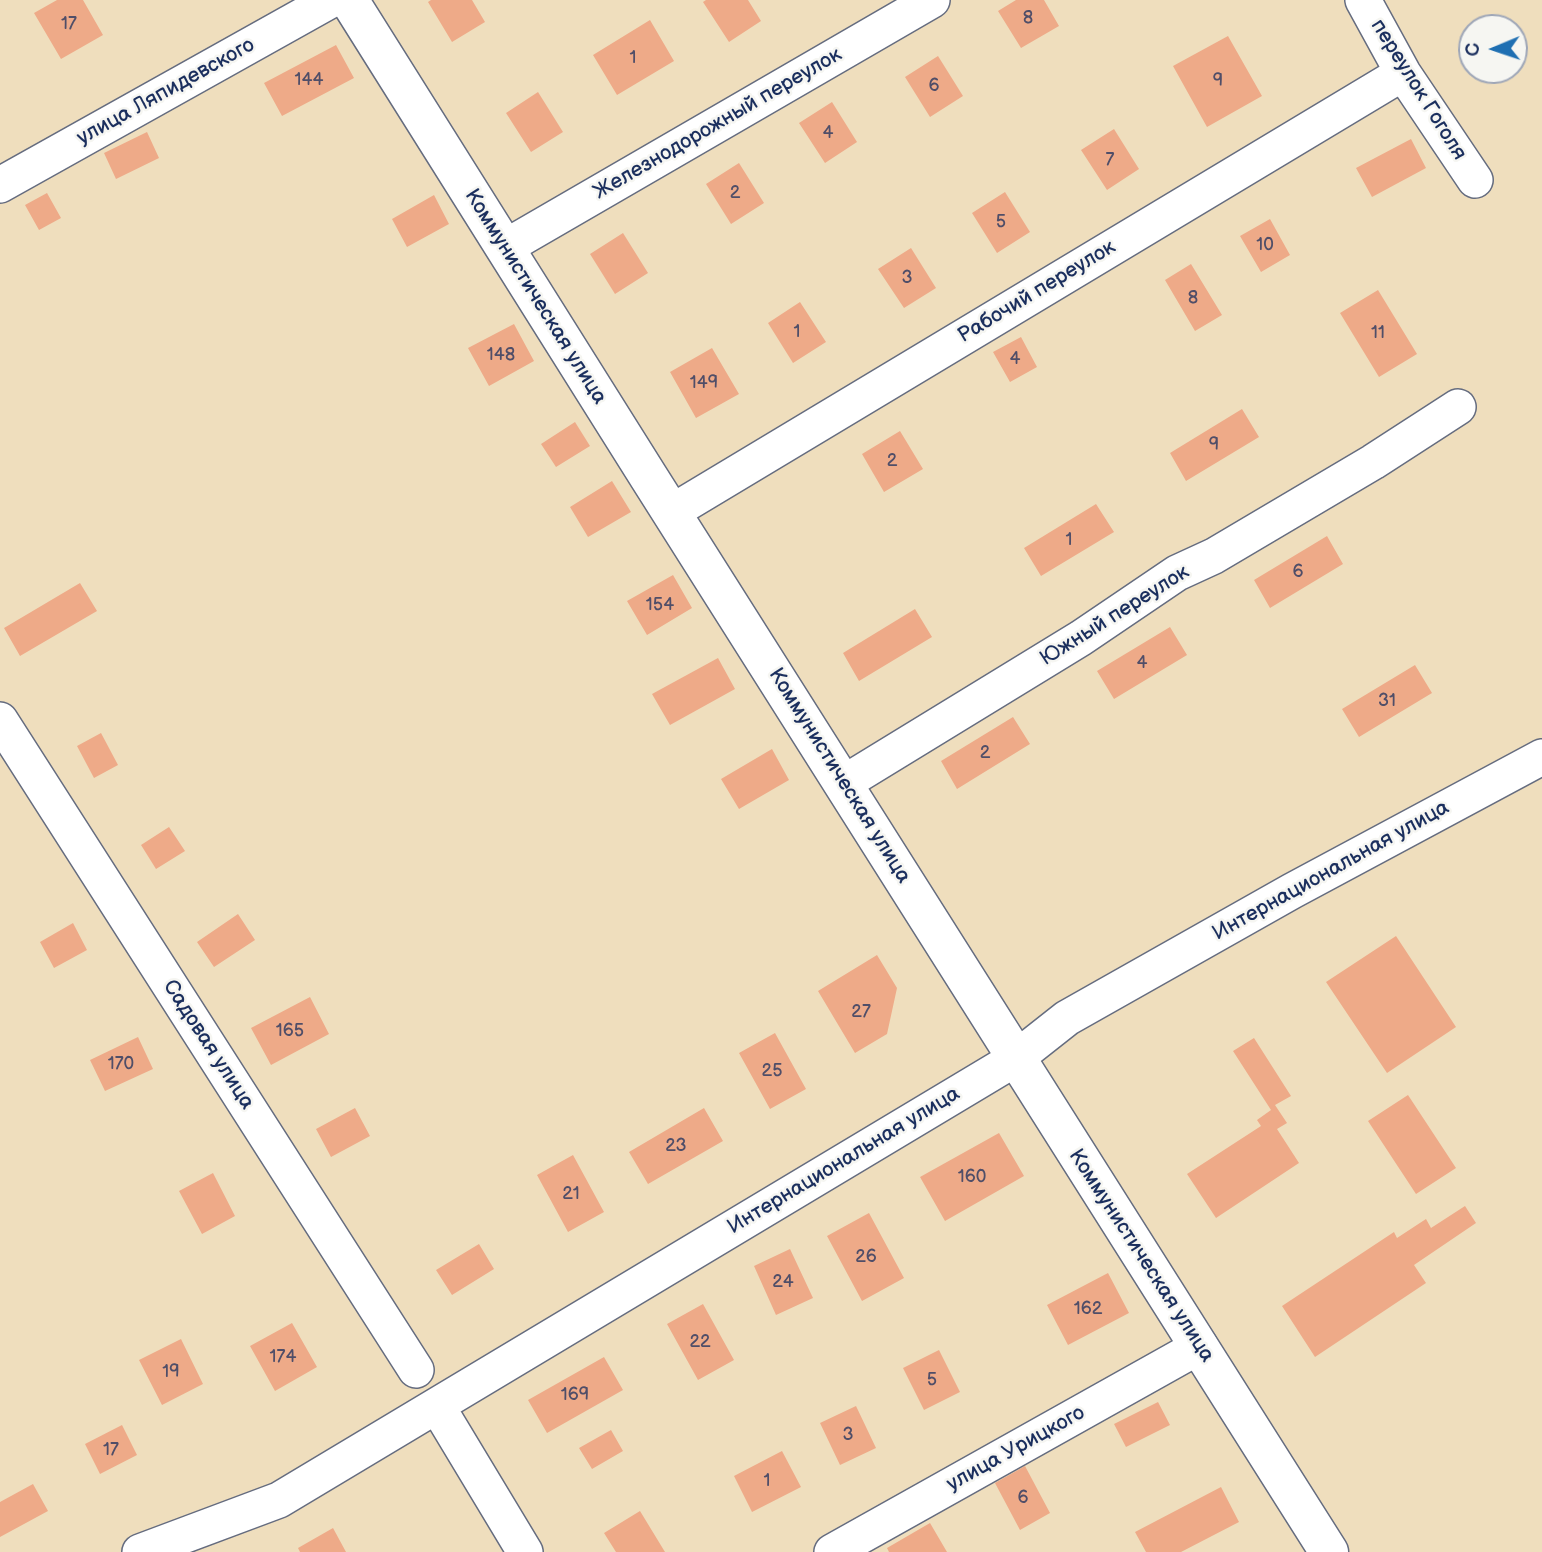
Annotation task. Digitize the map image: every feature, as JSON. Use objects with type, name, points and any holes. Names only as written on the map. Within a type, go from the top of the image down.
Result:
[{"type":"street","name":"улица Ляпидевского","points":[[0,185],[331,0]]},
{"type":"street","name":"Коммунистическая улица","points":[[349,0],[503,248],[845,783],[1015,1059],[1329,1552]]},
{"type":"street","name":"Железнодорожный переулок","points":[[503,248],[932,0]]},
{"type":"street","name":"переулок Гоголя","points":[[1363,0],[1403,73],[1475,180]]},
{"type":"street","name":"Рабочий переулок","points":[[672,512],[1403,73]]},
{"type":"street","name":"Южный переулок","points":[[845,783],[1081,638],[1177,573],[1214,556],[1373,462],[1458,407]]},
{"type":"street","name":"Садовая улица","points":[[0,720],[416,1370]]},
{"type":"street","name":"Интернациональная улица","points":[[141,1552],[279,1500],[1015,1059],[1067,1018],[1292,891],[1542,757]]},
{"type":"street","name":"улица Урицкого","points":[[832,1552],[1200,1346]]},
{"type":"street","points":[[438,1405],[525,1552]]},
{"type":"building","points":[[57,0],[83,0],[103,35],[61,59],[34,13]]},
{"type":"building","points":[[472,0],[485,22],[452,42],[428,2]]},
{"type":"building","points":[[748,0],[761,21],[729,42],[703,2]]},
{"type":"building","points":[[1016,0],[1044,0],[1059,26],[1021,48],[998,11]]},
{"type":"building","points":[[650,20],[674,61],[617,95],[593,55]]},
{"type":"building","points":[[1228,36],[1262,96],[1207,127],[1173,66]]},
{"type":"building","points":[[336,45],[354,78],[282,116],[264,83]]},
{"type":"building","points":[[938,56],[963,96],[930,117],[905,77]]},
{"type":"building","points":[[538,92],[563,132],[531,152],[506,113]]},
{"type":"building","points":[[832,102],[857,142],[825,163],[799,123]]},
{"type":"building","points":[[1114,129],[1139,169],[1107,190],[1081,150]]},
{"type":"building","points":[[147,132],[159,158],[116,179],[104,153]]},
{"type":"building","points":[[1411,139],[1426,168],[1372,197],[1356,168]]},
{"type":"building","points":[[739,163],[764,203],[731,224],[706,184]]},
{"type":"building","points":[[1005,192],[1030,232],[997,253],[972,213]]},
{"type":"building","points":[[47,193],[61,218],[39,230],[25,205]]},
{"type":"building","points":[[434,195],[449,224],[407,247],[392,219]]},
{"type":"building","points":[[1270,219],[1290,255],[1261,272],[1240,236]]},
{"type":"building","points":[[623,233],[648,273],[615,294],[590,254]]},
{"type":"building","points":[[911,248],[936,288],[904,308],[878,269]]},
{"type":"building","points":[[1191,264],[1222,315],[1195,331],[1165,280]]},
{"type":"building","points":[[1378,290],[1417,354],[1379,377],[1340,313]]},
{"type":"building","points":[[800,302],[826,342],[793,363],[768,323]]},
{"type":"building","points":[[514,324],[534,361],[489,386],[468,348]]},
{"type":"building","points":[[1021,337],[1037,367],[1010,382],[993,352]]},
{"type":"building","points":[[712,348],[739,394],[696,418],[670,372]]},
{"type":"building","points":[[1242,409],[1259,437],[1186,481],[1170,453]]},
{"type":"building","points":[[575,422],[590,446],[556,467],[541,444]]},
{"type":"building","points":[[900,431],[923,469],[884,492],[862,454]]},
{"type":"building","points":[[612,481],[631,512],[588,537],[570,507]]},
{"type":"building","points":[[1096,504],[1114,532],[1041,576],[1024,548]]},
{"type":"building","points":[[1327,536],[1343,564],[1270,608],[1254,580]]},
{"type":"building","points":[[673,575],[692,608],[647,635],[627,601]]},
{"type":"building","points":[[80,583],[97,611],[20,656],[4,628]]},
{"type":"building","points":[[915,609],[932,637],[859,681],[843,653]]},
{"type":"building","points":[[1170,627],[1187,655],[1114,699],[1097,671]]},
{"type":"building","points":[[718,658],[735,689],[670,725],[652,694]]},
{"type":"building","points":[[1415,665],[1432,693],[1359,737],[1342,709]]},
{"type":"building","points":[[1013,717],[1030,744],[957,789],[941,761]]},
{"type":"building","points":[[101,733],[118,765],[94,778],[77,746]]},
{"type":"building","points":[[772,749],[789,780],[739,809],[721,779]]},
{"type":"building","points":[[169,827],[185,851],[156,869],[141,845]]},
{"type":"building","points":[[238,914],[255,940],[214,967],[197,942]]},
{"type":"building","points":[[73,923],[87,950],[54,968],[40,942]]},
{"type":"building","points":[[1396,936],[1456,1027],[1387,1073],[1326,982]]},
{"type":"building","points":[[877,955],[897,988],[887,1034],[855,1053],[818,991]]},
{"type":"building","points":[[310,997],[329,1034],[271,1065],[251,1028]]},
{"type":"building","points":[[775,1033],[806,1089],[770,1109],[739,1053]]},
{"type":"building","points":[[138,1037],[153,1069],[105,1091],[90,1060]]},
{"type":"building","points":[[1254,1038],[1291,1096],[1275,1105],[1287,1123],[1277,1129],[1299,1163],[1216,1218],[1187,1174],[1261,1126],[1257,1120],[1271,1110],[1233,1051]]},
{"type":"building","points":[[1408,1095],[1456,1168],[1416,1194],[1368,1121]]},
{"type":"building","points":[[355,1108],[370,1136],[331,1157],[316,1129]]},
{"type":"building","points":[[704,1108],[723,1141],[648,1184],[629,1152]]},
{"type":"building","points":[[999,1133],[1024,1176],[945,1221],[920,1177]]},
{"type":"building","points":[[573,1155],[604,1212],[568,1232],[537,1175]]},
{"type":"building","points":[[213,1173],[235,1216],[202,1234],[179,1191]]},
{"type":"building","points":[[1465,1206],[1476,1223],[1414,1265],[1426,1283],[1315,1357],[1282,1306],[1394,1232],[1397,1238],[1426,1219],[1431,1228]]},
{"type":"building","points":[[869,1213],[904,1278],[862,1301],[827,1236]]},
{"type":"building","points":[[479,1244],[494,1269],[452,1295],[436,1270]]},
{"type":"building","points":[[790,1249],[813,1298],[776,1315],[754,1266]]},
{"type":"building","points":[[1108,1273],[1129,1313],[1068,1345],[1047,1305]]},
{"type":"building","points":[[703,1304],[734,1360],[698,1380],[667,1324]]},
{"type":"building","points":[[292,1323],[317,1367],[275,1391],[250,1346]]},
{"type":"building","points":[[181,1339],[203,1384],[162,1405],[139,1360]]},
{"type":"building","points":[[939,1350],[960,1392],[924,1410],[903,1368]]},
{"type":"building","points":[[604,1357],[623,1390],[547,1433],[528,1400]]},
{"type":"building","points":[[1158,1402],[1170,1425],[1126,1447],[1114,1424]]},
{"type":"building","points":[[856,1406],[876,1448],[840,1465],[820,1423]]},
{"type":"building","points":[[122,1425],[137,1455],[100,1474],[85,1444]]},
{"type":"building","points":[[611,1430],[623,1451],[592,1469],[579,1448]]},
{"type":"building","points":[[782,1451],[801,1487],[752,1512],[734,1476]]},
{"type":"building","points":[[1025,1466],[1050,1513],[1020,1530],[995,1483]]},
{"type":"building","points":[[33,1484],[48,1511],[0,1537],[0,1502]]},
{"type":"building","points":[[1221,1487],[1239,1522],[1181,1552],[1146,1552],[1135,1532]]},
{"type":"building","points":[[640,1511],[665,1552],[616,1552],[604,1533]]},
{"type":"building","points":[[930,1523],[947,1552],[889,1552],[887,1548]]},
{"type":"building","points":[[333,1528],[346,1552],[300,1552],[298,1548]]}]
